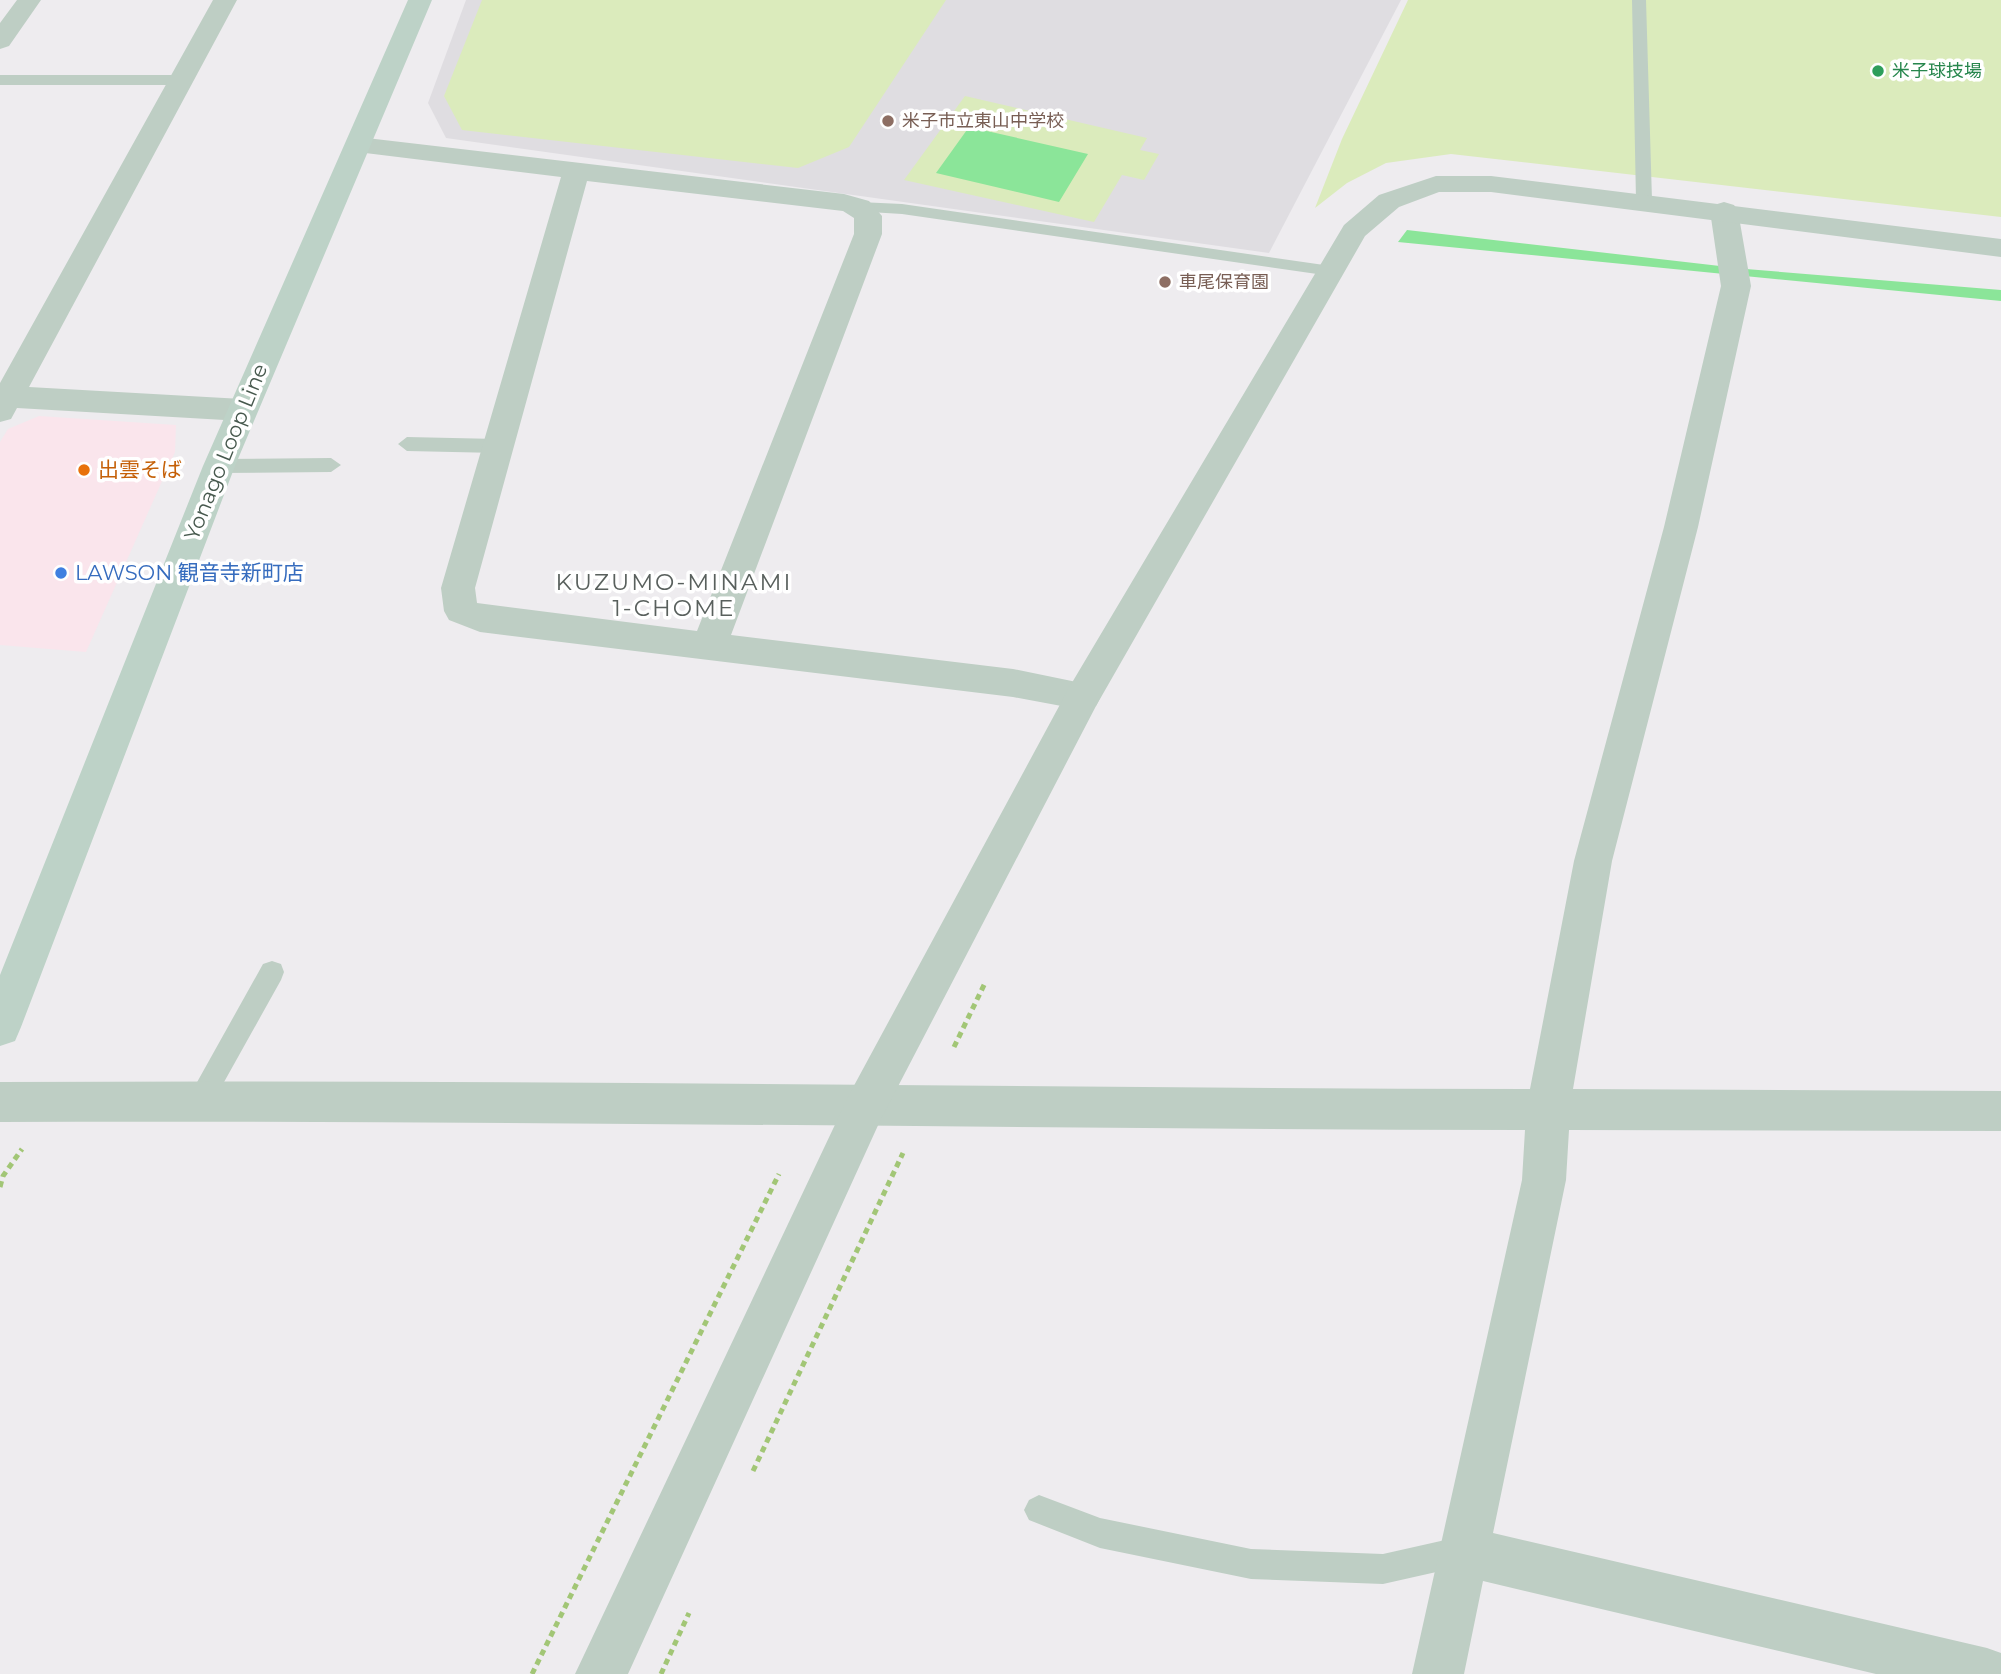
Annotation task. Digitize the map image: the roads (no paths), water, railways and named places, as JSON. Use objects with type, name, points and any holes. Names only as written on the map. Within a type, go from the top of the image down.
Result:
[{"type":"main road","name":"Yonago Loop Line","points":[[0,1027],[219,466],[420,0]]},
{"type":"street","points":[[0,41],[29,0]]},
{"type":"street","points":[[225,0],[3,401],[242,410]]},
{"type":"street","points":[[358,145],[844,203],[859,207],[868,216],[868,234],[709,646]]},
{"type":"street","points":[[576,172],[458,588],[461,611],[492,621],[1013,683],[1083,696]]},
{"type":"street","points":[[601,1674],[864,1107],[1083,696],[1354,231],[1389,201],[1436,184],[1491,184],[1724,211],[2001,248]]},
{"type":"street","points":[[1438,1674],[1462,1551],[1544,1180],[1548,1109],[1594,861],[1681,527],[1733,272],[1724,211]]},
{"type":"street","points":[[0,1102],[586,1102],[864,1107],[2001,1111]]},
{"type":"street","points":[[1462,1551],[1987,1674]]},
{"type":"lane","points":[[1639,0],[1644,201]]},
{"type":"lane","points":[[0,80],[181,80]]},
{"type":"lane","points":[[859,207],[915,211],[1331,271]]},
{"type":"lane","points":[[407,444],[498,446]]},
{"type":"lane","points":[[219,466],[331,465]]},
{"type":"lane","points":[[200,1101],[272,972]]},
{"type":"lane","points":[[1039,1510],[1100,1533],[1251,1564],[1383,1569],[1462,1551]]},
{"type":"place","name":"米子球技場","points":[[1878,71]]},
{"type":"place","name":"米子市立東山中学校","points":[[888,121]]},
{"type":"place","name":"車尾保育園","points":[[1165,282]]},
{"type":"place","name":"出雲そば","points":[[84,470]]},
{"type":"place","name":"LAWSON 観音寺新町店","points":[[61,573]]},
{"type":"district","name":"KUZUMO-MINAMI 1-CHOME","points":[[674,595]]}]
